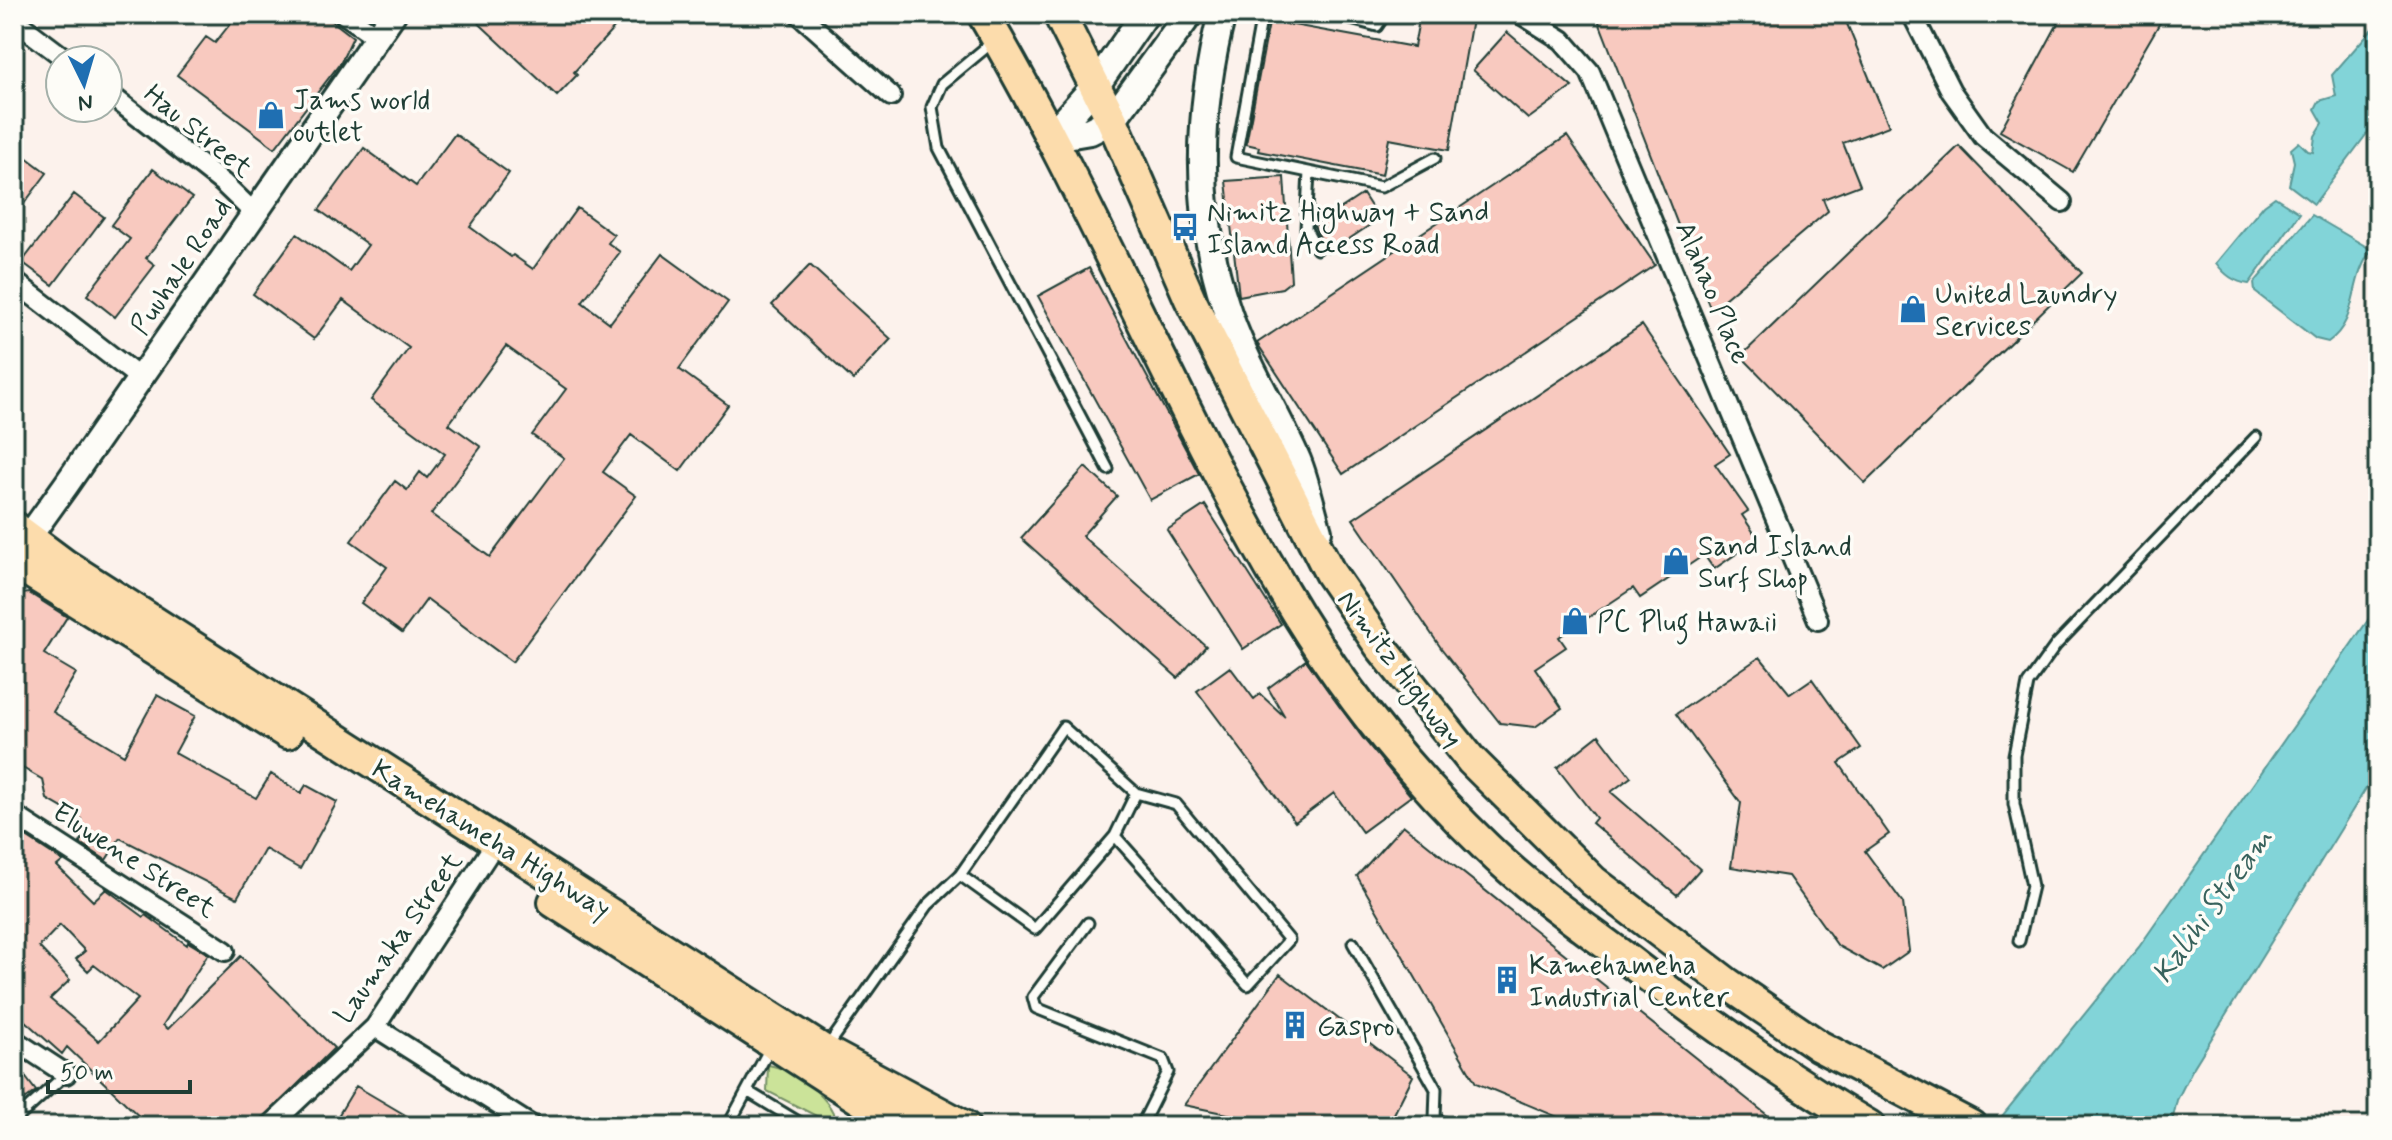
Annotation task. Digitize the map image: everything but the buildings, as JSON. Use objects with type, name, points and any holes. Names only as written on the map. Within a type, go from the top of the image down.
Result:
[{"type":"main road","name":"Nimitz Highway","points":[[1059,14],[1096,85],[1190,299],[1330,573],[1380,646],[1471,760],[1593,881],[1741,993],[1819,1046],[1971,1126]]},
{"type":"main road","points":[[1049,138],[1096,85],[1145,14]]},
{"type":"main road","points":[[1049,138],[1090,131],[1112,120],[1189,14]]},
{"type":"main road","points":[[1222,14],[1208,81],[1202,156],[1214,258],[1224,303],[1242,348],[1298,463],[1330,573]]},
{"type":"main road","name":"Nimitz Highway","points":[[990,26],[1184,411],[1284,593],[1356,699],[1418,775],[1488,850],[1712,1025],[1795,1083],[1869,1126]]},
{"type":"main road","name":"Kamehameha Highway","points":[[18,544],[65,565],[773,1043],[819,1060],[964,1126]]},
{"type":"main road","name":"Kamehameha Highway","points":[[491,850],[819,1060],[874,1114],[909,1126]]},
{"type":"street","points":[[344,14],[377,37]]},
{"type":"street","name":"Puuhale Road","points":[[18,544],[141,379],[253,212],[393,14]]},
{"type":"street","points":[[799,14],[891,96]]},
{"type":"street","name":"Alahao Place","points":[[1521,14],[1562,40],[1590,72],[1818,620]]},
{"type":"street","points":[[1912,14],[1951,91],[1983,136],[2062,202]]},
{"type":"street","points":[[14,20],[46,44]]},
{"type":"street","name":"Hau Street","points":[[124,106],[223,183],[253,212]]},
{"type":"street","points":[[14,281],[141,379]]},
{"type":"street","name":"Eluwene Street","points":[[14,815],[225,951]]},
{"type":"street","name":"Laumaka Street","points":[[270,1126],[375,1027],[491,850]]},
{"type":"street","points":[[375,1027],[532,1126]]},
{"type":"street","points":[[14,1040],[66,1074]]},
{"type":"lane","points":[[1269,14],[1261,20],[1236,157],[1381,187],[1435,158]]},
{"type":"lane","points":[[1332,14],[1377,26],[1385,14]]},
{"type":"lane","points":[[990,26],[942,84],[932,107],[939,148],[1108,469]]},
{"type":"lane","points":[[1309,172],[1306,229],[1317,249]]},
{"type":"lane","points":[[2019,941],[2032,886],[2014,804],[2014,755],[2028,684],[2056,645],[2256,437]]},
{"type":"lane","points":[[819,1060],[928,905],[960,875],[1063,727],[1136,793],[1176,804],[1289,940],[1248,985],[1115,836]]},
{"type":"lane","points":[[960,875],[1035,929],[1115,836],[1136,793]]},
{"type":"lane","points":[[1088,923],[1033,997],[1036,1008],[1163,1059],[1168,1072],[1141,1126]]},
{"type":"lane","points":[[1353,943],[1436,1089],[1433,1122],[1453,1126]]},
{"type":"lane","points":[[744,1126],[730,1123],[773,1043]]},
{"type":"lane","points":[[14,1121],[66,1074]]},
{"type":"lane","points":[[747,1091],[805,1126]]},
{"type":"green space","points":[[768,1065],[790,1073],[812,1087],[829,1106],[836,1126],[767,1091]]},
{"type":"water","points":[[2378,22],[2378,119],[2314,204],[2289,185],[2294,162],[2291,149],[2299,142],[2313,152],[2315,136],[2323,123],[2315,109],[2319,101],[2336,96],[2332,75]]},
{"type":"water","points":[[2275,197],[2300,213],[2249,284],[2234,280],[2216,263],[2264,205]]},
{"type":"water","points":[[2312,215],[2372,250],[2360,274],[2345,322],[2328,342],[2316,339],[2255,292],[2254,283]]},
{"type":"water","name":"Kalihi Stream","points":[[2378,606],[2378,769],[2192,1070],[2177,1100],[2171,1126],[1994,1126],[2139,947]]},
{"type":"place","name":"Jams world outlet","points":[[271,115]]},
{"type":"place","name":"Nimitz Highway + Sand Island Access Road","points":[[1185,227]]},
{"type":"place","name":"United Laundry Services","points":[[1913,309]]},
{"type":"place","name":"Sand Island Surf Shop","points":[[1676,561]]},
{"type":"place","name":"PC Plug Hawaii","points":[[1575,621]]},
{"type":"place","name":"Kamehameha Industrial Center","points":[[1507,980]]},
{"type":"place","name":"Gaspro","points":[[1295,1025]]}]
